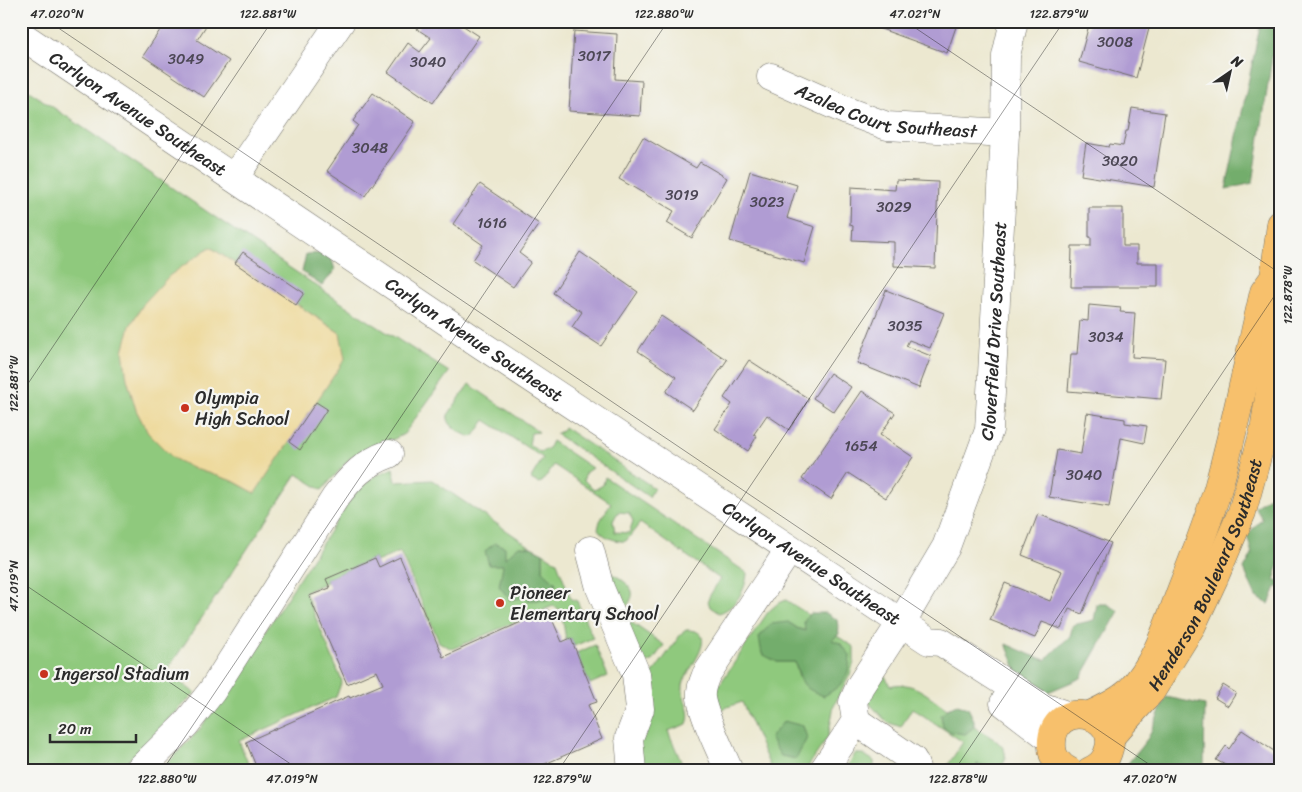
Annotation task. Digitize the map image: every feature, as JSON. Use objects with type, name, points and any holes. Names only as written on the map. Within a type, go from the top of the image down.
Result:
[{"type":"main road","name":"Henderson Boulevard Southeast","points":[[1080,715],[1109,706],[1129,692],[1143,674],[1161,640],[1217,490],[1231,439],[1264,292],[1274,278],[1281,224]]},
{"type":"main road","name":"Henderson Boulevard Southeast","points":[[1110,738],[1150,691],[1192,625],[1242,512],[1264,431],[1272,376],[1280,292],[1274,278]]},
{"type":"main road","points":[[1056,760],[1054,730],[1061,721],[1080,715],[1101,722],[1110,738],[1110,748],[1106,759],[1098,768],[1090,771]]},
{"type":"street","points":[[234,178],[341,21]]},
{"type":"street","name":"Cloverfield Drive Southeast","points":[[856,721],[853,702],[860,686],[901,623],[946,547],[989,430],[1005,133],[1006,56],[1014,21]]},
{"type":"street","name":"Carlyon Avenue Southeast","points":[[21,35],[472,339],[928,641],[935,654],[1033,724],[1056,760]]},
{"type":"street","name":"Azalea Court Southeast","points":[[771,77],[847,111],[887,126],[1005,133]]},
{"type":"street","points":[[138,771],[186,725],[212,691],[349,479],[364,466],[390,454]]},
{"type":"street","points":[[590,550],[600,588],[636,674],[640,709],[629,738],[632,771]]},
{"type":"street","points":[[730,771],[704,709],[701,697],[702,684],[706,675],[789,550]]},
{"type":"street","name":"Carlyon Avenue Southeast","points":[[928,641],[941,642],[1043,708],[1080,715]]},
{"type":"street","points":[[823,771],[856,721],[913,760],[917,771]]},
{"type":"green space","points":[[1261,21],[1280,21],[1276,31],[1253,183],[1226,189]]},
{"type":"green space","name":"Olympia High School","points":[[29,91],[358,314],[449,372],[404,434],[352,456],[322,490],[297,474],[166,672],[195,693],[118,771],[21,771],[21,102]],"holes":[[[210,247],[340,333],[255,493],[213,473]]]},
{"type":"green space","points":[[330,253],[335,270],[322,286],[302,272],[306,254]]},
{"type":"green space","points":[[469,384],[539,432],[531,433],[529,445],[540,452],[548,449],[552,441],[592,468],[585,473],[584,480],[594,490],[603,485],[605,477],[747,573],[745,585],[739,597],[725,611],[719,613],[710,607],[708,601],[720,579],[640,523],[626,541],[618,541],[606,537],[598,529],[600,521],[611,503],[554,465],[542,482],[538,483],[531,479],[543,458],[485,420],[474,436],[471,437],[463,434],[449,423],[448,415]],"holes":[[[618,512],[629,513],[633,521],[629,533],[615,532],[613,521]]]},
{"type":"green space","points":[[564,427],[654,488],[649,497],[556,434],[562,431]]},
{"type":"green space","points":[[1274,463],[1281,464],[1281,558],[1274,580],[1281,581],[1281,587],[1276,587],[1269,604],[1256,597],[1244,569],[1252,554],[1247,535],[1262,519],[1255,507],[1274,493]]},
{"type":"green space","points":[[393,468],[396,482],[432,480],[531,547],[519,546],[503,564],[543,571],[543,553],[557,562],[571,599],[577,601],[593,638],[574,646],[571,638],[566,640],[561,610],[553,606],[452,649],[439,642],[400,552],[376,562],[375,558],[326,579],[327,582],[305,592],[342,681],[336,697],[239,741],[251,771],[160,771],[199,730],[222,698],[354,494],[373,477]]},
{"type":"green space","points":[[495,543],[505,547],[505,558],[519,546],[531,547],[543,553],[543,571],[556,583],[550,600],[528,600],[525,597],[510,600],[499,586],[503,565],[489,565],[485,551]]},
{"type":"green space","points":[[608,574],[614,575],[631,588],[631,600],[622,613],[625,618],[664,645],[653,660],[641,666]]},
{"type":"green space","points":[[786,600],[809,615],[804,621],[806,631],[788,622],[777,662],[795,662],[799,677],[831,640],[837,636],[854,647],[854,662],[850,675],[834,705],[828,737],[805,771],[772,771],[742,702],[722,709],[715,701],[716,690],[768,612],[777,604]],"holes":[[[803,726],[806,738],[796,759]]]},
{"type":"green space","points":[[1097,604],[1107,604],[1119,611],[1081,678],[1041,695],[1022,683],[1006,644],[1045,660],[1070,636],[1073,625],[1094,620]]},
{"type":"green space","points":[[811,613],[826,613],[837,620],[839,634],[832,640],[840,643],[850,655],[847,675],[844,680],[824,696],[807,688],[799,675],[795,662],[777,662],[762,654],[759,637],[771,624],[788,622],[805,631],[804,621]]},
{"type":"green space","points":[[686,630],[697,632],[702,637],[702,644],[700,652],[683,685],[689,714],[687,724],[668,731],[685,771],[643,771],[636,747],[646,683],[681,634]]},
{"type":"green space","points":[[595,645],[608,676],[590,684],[576,653]]},
{"type":"green space","points":[[885,676],[890,686],[898,684],[913,687],[934,699],[947,709],[941,715],[965,734],[974,727],[994,739],[1004,749],[1005,755],[1004,762],[999,769],[977,764],[976,771],[944,771],[963,742],[912,708],[901,727],[887,722],[869,703],[872,691]]},
{"type":"green space","points":[[1166,697],[1205,705],[1204,765],[1198,771],[1122,771],[1148,738]]},
{"type":"green space","points":[[957,705],[968,708],[974,720],[974,727],[965,734],[951,732],[943,727],[941,715],[947,709]]},
{"type":"green space","points":[[784,721],[803,726],[807,738],[796,759],[781,756],[770,738]]},
{"type":"green space","points":[[855,754],[863,754],[874,761],[872,771],[845,771]]},
{"type":"green space","points":[[977,764],[999,769],[1002,771],[976,771]]},
{"type":"sand","points":[[210,247],[340,333],[345,359],[255,493],[233,481],[192,468],[173,458],[148,433],[136,410],[127,379],[123,351],[130,326],[144,303],[169,276]]},
{"type":"building","points":[[166,21],[209,21],[197,40],[229,61],[204,97],[143,56]]},
{"type":"building","points":[[422,21],[456,21],[479,36],[433,103],[388,72],[408,43],[420,52],[431,38],[417,29]]},
{"type":"building","points":[[859,21],[958,21],[947,53]]},
{"type":"building","points":[[1090,21],[1151,21],[1136,78],[1079,62]]},
{"type":"building","points":[[574,31],[617,34],[615,79],[642,81],[640,116],[569,111]]},
{"type":"building","points":[[373,93],[415,122],[365,196],[327,171],[358,125],[353,121]]},
{"type":"building","points":[[1132,108],[1165,113],[1154,187],[1081,175],[1086,143],[1109,147],[1110,144],[1123,146]]},
{"type":"building","points":[[643,137],[696,168],[700,162],[727,178],[692,238],[667,223],[674,211],[619,179]]},
{"type":"building","points":[[750,171],[797,185],[787,218],[815,227],[804,263],[730,241]]},
{"type":"building","points":[[896,180],[938,182],[935,268],[894,266],[894,242],[852,240],[853,226],[850,225],[851,187],[895,190]]},
{"type":"building","points":[[480,184],[539,224],[519,253],[531,262],[513,287],[473,260],[483,245],[453,224]]},
{"type":"building","points":[[1089,208],[1123,208],[1123,246],[1137,246],[1137,263],[1158,263],[1158,287],[1071,287],[1072,246],[1091,246],[1091,237],[1089,237]]},
{"type":"building","points":[[243,252],[304,293],[296,305],[235,263]]},
{"type":"building","points":[[580,252],[638,292],[601,346],[572,327],[582,312],[553,293]]},
{"type":"building","points":[[886,290],[944,313],[930,348],[909,340],[906,346],[931,356],[919,388],[857,363]]},
{"type":"building","points":[[1089,305],[1121,308],[1120,312],[1135,313],[1132,357],[1165,359],[1161,399],[1068,391],[1071,354],[1077,354],[1080,320],[1088,321]]},
{"type":"building","points":[[661,316],[727,360],[693,410],[666,392],[676,377],[638,351]]},
{"type":"building","points":[[749,360],[809,399],[789,430],[767,415],[754,434],[757,436],[748,451],[715,429],[732,404],[724,398]]},
{"type":"building","points":[[830,373],[851,387],[834,412],[813,398]]},
{"type":"building","points":[[862,391],[895,413],[880,435],[913,457],[886,498],[848,473],[831,499],[802,479]]},
{"type":"building","points":[[316,402],[327,409],[300,450],[289,442]]},
{"type":"building","points":[[1087,413],[1125,419],[1125,423],[1147,426],[1144,443],[1121,438],[1109,507],[1049,497],[1057,450],[1081,454]]},
{"type":"building","points":[[1038,514],[1111,543],[1082,614],[1069,609],[1061,629],[1042,622],[1035,638],[990,620],[1005,583],[1050,601],[1062,571],[1022,555]]},
{"type":"building","points":[[400,557],[443,657],[548,610],[562,642],[571,638],[597,702],[588,705],[602,739],[529,771],[258,771],[246,742],[349,696],[350,698],[383,684],[377,671],[347,684],[309,596],[330,588],[326,579],[375,558],[379,567]]},
{"type":"building","points":[[1223,685],[1236,693],[1228,706],[1215,698]]},
{"type":"building","points":[[1242,730],[1274,751],[1281,742],[1281,771],[1224,771],[1227,766],[1216,760],[1226,746],[1229,749]]},
{"type":"place","name":"Olympia High School","points":[[185,408]]},
{"type":"place","name":"Pioneer Elementary School","points":[[500,603]]},
{"type":"place","name":"Ingersol Stadium","points":[[44,674]]}]
